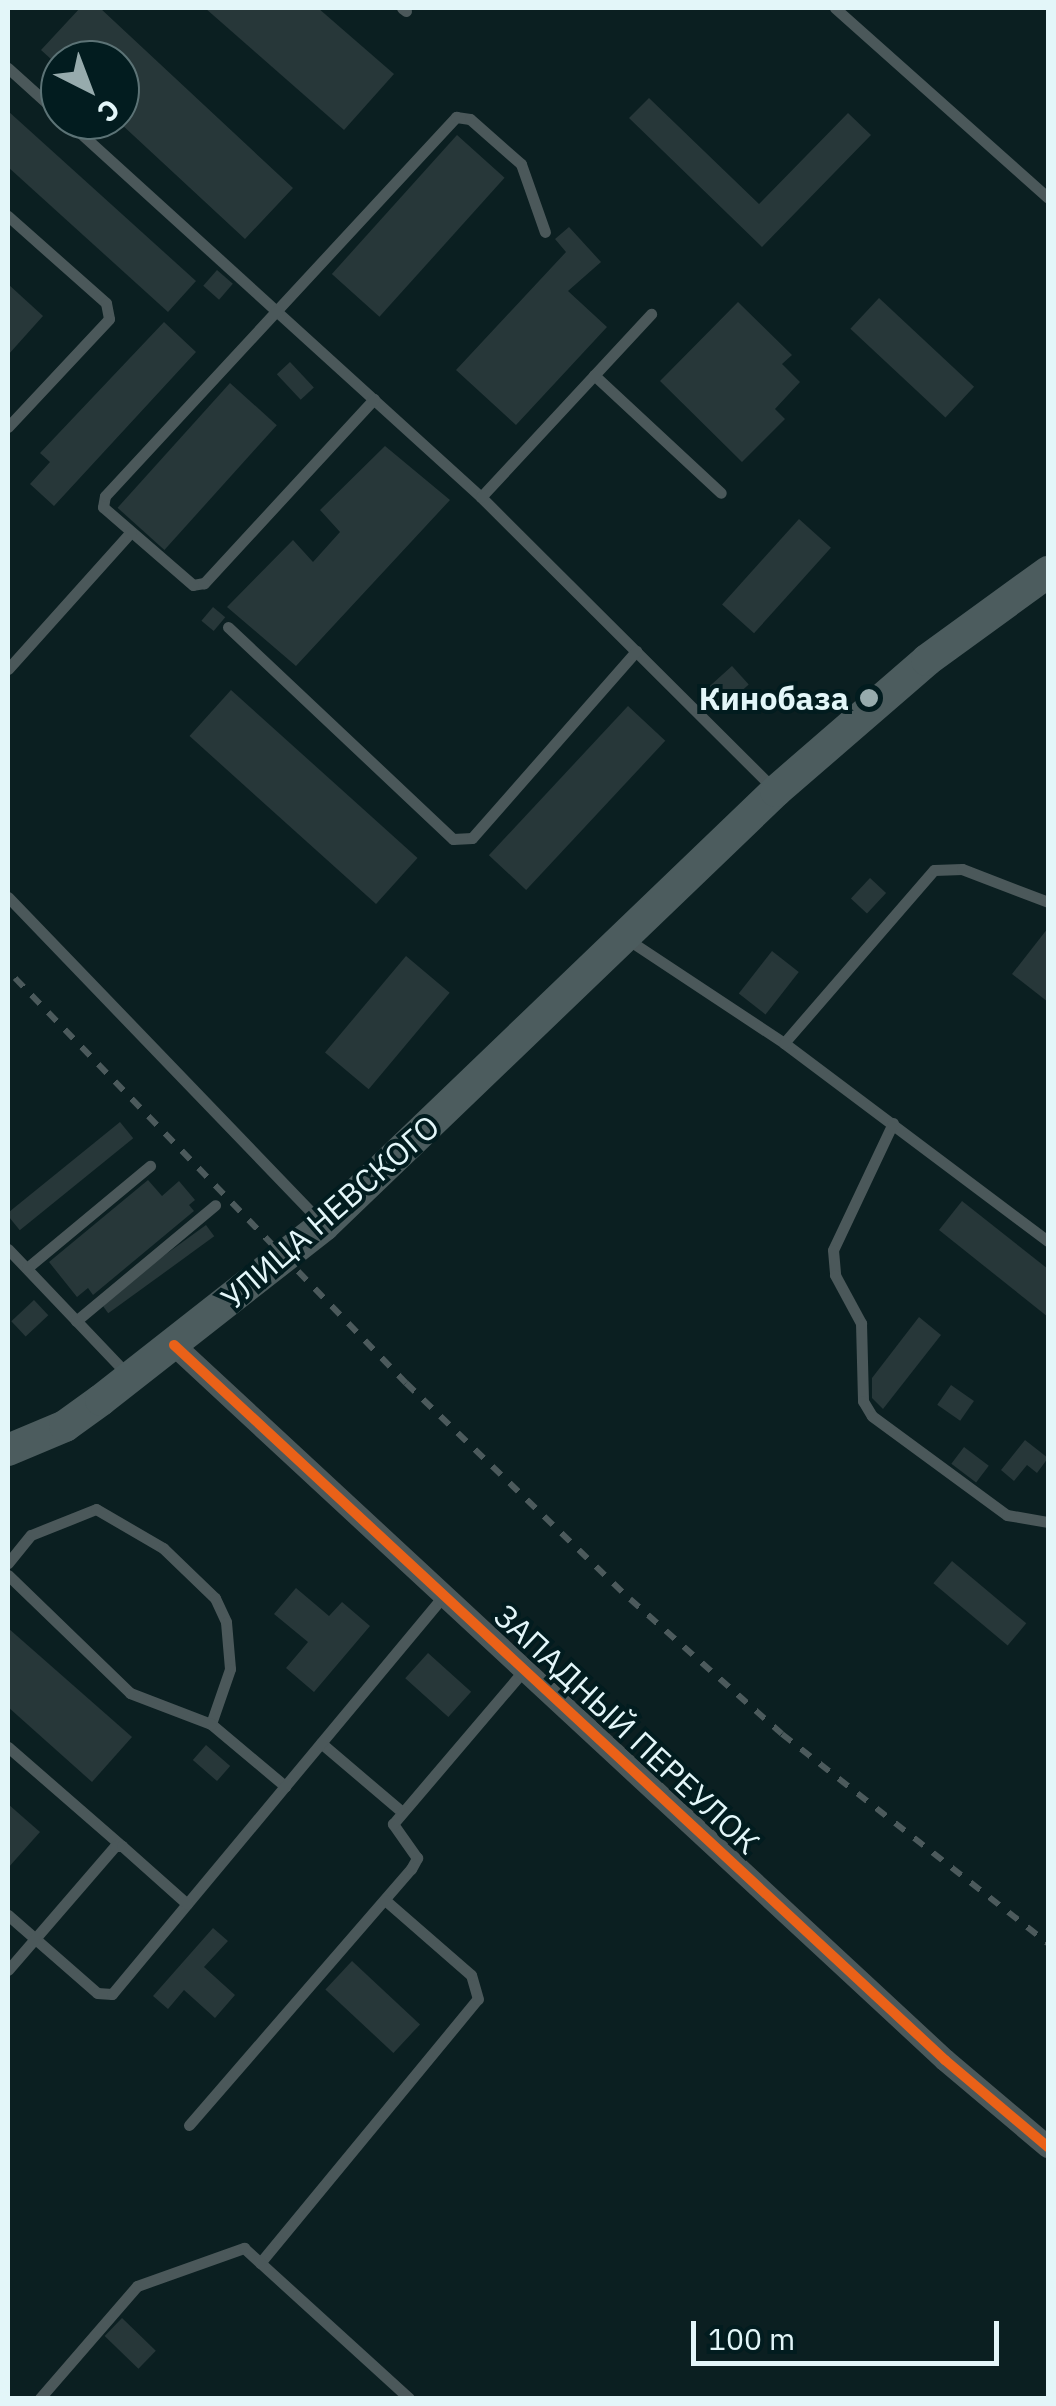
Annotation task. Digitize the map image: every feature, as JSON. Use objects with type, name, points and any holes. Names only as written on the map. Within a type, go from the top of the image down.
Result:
[{"type":"main road","name":"УЛИЦА НЕВСКОГО","points":[[8,1450],[65,1426],[324,1225],[776,791],[928,660],[1048,572]]},
{"type":"street","name":"ЗАПАДНЫЙ ПЕРЕУЛОК","points":[[174,1345],[945,2060],[1048,2147]]},
{"type":"lane","points":[[835,8],[1048,198]]},
{"type":"lane","points":[[8,68],[40,97]]},
{"type":"lane","points":[[374,400],[204,583],[192,585],[103,507],[105,496],[456,116],[470,119],[521,164],[545,232]]},
{"type":"lane","points":[[88,140],[481,497],[776,791]]},
{"type":"lane","points":[[8,216],[106,303],[109,319],[8,427]]},
{"type":"lane","points":[[481,497],[652,314]]},
{"type":"lane","points":[[594,375],[722,493]]},
{"type":"lane","points":[[8,669],[131,532]]},
{"type":"lane","points":[[228,627],[452,839],[472,838],[636,651]]},
{"type":"lane","points":[[784,1043],[934,870],[962,868],[1048,902]]},
{"type":"lane","points":[[8,897],[324,1225]]},
{"type":"lane","points":[[623,936],[784,1043],[1048,1241]]},
{"type":"lane","points":[[893,1124],[833,1250],[836,1275],[860,1324],[863,1401],[872,1416],[1007,1515],[1048,1522]]},
{"type":"lane","points":[[27,1268],[150,1166]]},
{"type":"lane","points":[[76,1321],[215,1206]]},
{"type":"lane","points":[[8,1249],[130,1378]]},
{"type":"lane","points":[[8,1563],[30,1534],[96,1509],[151,1539],[215,1598],[226,1622],[230,1669],[212,1724]]},
{"type":"lane","points":[[8,1575],[130,1693],[212,1724],[285,1786]]},
{"type":"lane","points":[[8,1915],[105,1996],[187,1904],[445,1594]]},
{"type":"lane","points":[[189,2124],[385,1900],[417,1858],[393,1824],[526,1668]]},
{"type":"lane","points":[[322,1743],[400,1812]]},
{"type":"lane","points":[[8,1747],[187,1904]]},
{"type":"lane","points":[[8,1970],[106,1851],[122,1846]]},
{"type":"lane","points":[[260,2263],[478,1999],[470,1974],[385,1900]]},
{"type":"lane","points":[[40,2398],[136,2286],[244,2248],[409,2398]]},
{"type":"building","points":[[80,8],[100,8],[134,40],[50,40]]},
{"type":"building","points":[[205,8],[318,8],[394,74],[344,130]]},
{"type":"building","points":[[140,45],[293,188],[245,239],[138,140]]},
{"type":"building","points":[[649,98],[759,204],[848,113],[871,135],[762,247],[629,118]]},
{"type":"building","points":[[8,111],[196,281],[168,312],[8,167]]},
{"type":"building","points":[[457,135],[505,178],[379,317],[332,274]]},
{"type":"building","points":[[569,227],[601,262],[568,291],[607,327],[516,425],[456,370],[566,252],[555,239]]},
{"type":"building","points":[[217,270],[233,284],[219,300],[203,286]]},
{"type":"building","points":[[8,284],[43,316],[8,355]]},
{"type":"building","points":[[879,298],[974,387],[945,417],[850,329]]},
{"type":"building","points":[[738,302],[792,355],[782,364],[800,382],[775,409],[785,419],[742,462],[660,381]]},
{"type":"building","points":[[164,322],[196,352],[54,506],[30,484],[50,462],[40,453]]},
{"type":"building","points":[[290,362],[314,388],[301,400],[277,374]]},
{"type":"building","points":[[230,383],[277,425],[164,550],[118,508]]},
{"type":"building","points":[[385,446],[450,500],[296,666],[227,607],[293,540],[313,562],[340,532],[320,510]]},
{"type":"building","points":[[799,519],[831,548],[754,633],[722,604]]},
{"type":"building","points":[[213,607],[225,617],[214,631],[201,621]]},
{"type":"building","points":[[732,666],[749,685],[720,710],[704,691]]},
{"type":"building","points":[[231,690],[418,858],[376,904],[190,736]]},
{"type":"building","points":[[628,706],[665,741],[526,890],[489,855]]},
{"type":"building","points":[[870,878],[886,893],[867,913],[851,898]]},
{"type":"building","points":[[1048,928],[1048,1002],[1012,974]]},
{"type":"building","points":[[772,951],[799,972],[766,1014],[739,994]]},
{"type":"building","points":[[406,956],[450,993],[369,1089],[325,1053]]},
{"type":"building","points":[[120,1122],[133,1138],[20,1230],[8,1213]]},
{"type":"building","points":[[148,1180],[162,1196],[179,1181],[195,1200],[189,1205],[194,1211],[93,1295],[88,1288],[77,1297],[49,1262]]},
{"type":"building","points":[[962,1201],[1048,1269],[1048,1317],[939,1230]]},
{"type":"building","points":[[206,1225],[214,1236],[108,1313],[100,1302]]},
{"type":"building","points":[[34,1300],[48,1315],[26,1337],[11,1321]]},
{"type":"building","points":[[919,1317],[941,1335],[883,1409],[872,1398],[872,1378]]},
{"type":"building","points":[[951,1385],[974,1401],[960,1421],[937,1405]]},
{"type":"building","points":[[1025,1440],[1048,1458],[1037,1473],[1027,1465],[1014,1481],[1001,1470]]},
{"type":"building","points":[[964,1447],[989,1466],[976,1482],[951,1464]]},
{"type":"building","points":[[952,1561],[1026,1623],[1008,1646],[933,1583]]},
{"type":"building","points":[[296,1588],[329,1616],[342,1602],[370,1626],[314,1692],[286,1668],[308,1642],[274,1614]]},
{"type":"building","points":[[8,1628],[132,1737],[92,1782],[8,1707]]},
{"type":"building","points":[[428,1653],[471,1692],[448,1717],[405,1678]]},
{"type":"building","points":[[206,1745],[230,1766],[217,1781],[193,1760]]},
{"type":"building","points":[[8,1804],[40,1832],[8,1868]]},
{"type":"building","points":[[213,1928],[228,1941],[204,1967],[235,1995],[215,2018],[184,1990],[168,2009],[153,1996]]},
{"type":"building","points":[[352,1961],[420,2024],[393,2053],[325,1990]]},
{"type":"building","points":[[122,2318],[156,2351],[138,2369],[105,2336]]},
{"type":"railway","points":[[15,978],[406,1383],[630,1599],[782,1734],[1048,1943]]},
{"type":"cycle path","points":[[174,1345],[945,2060],[1048,2147]]},
{"type":"place","name":"Кинобаза","points":[[869,698]]}]
